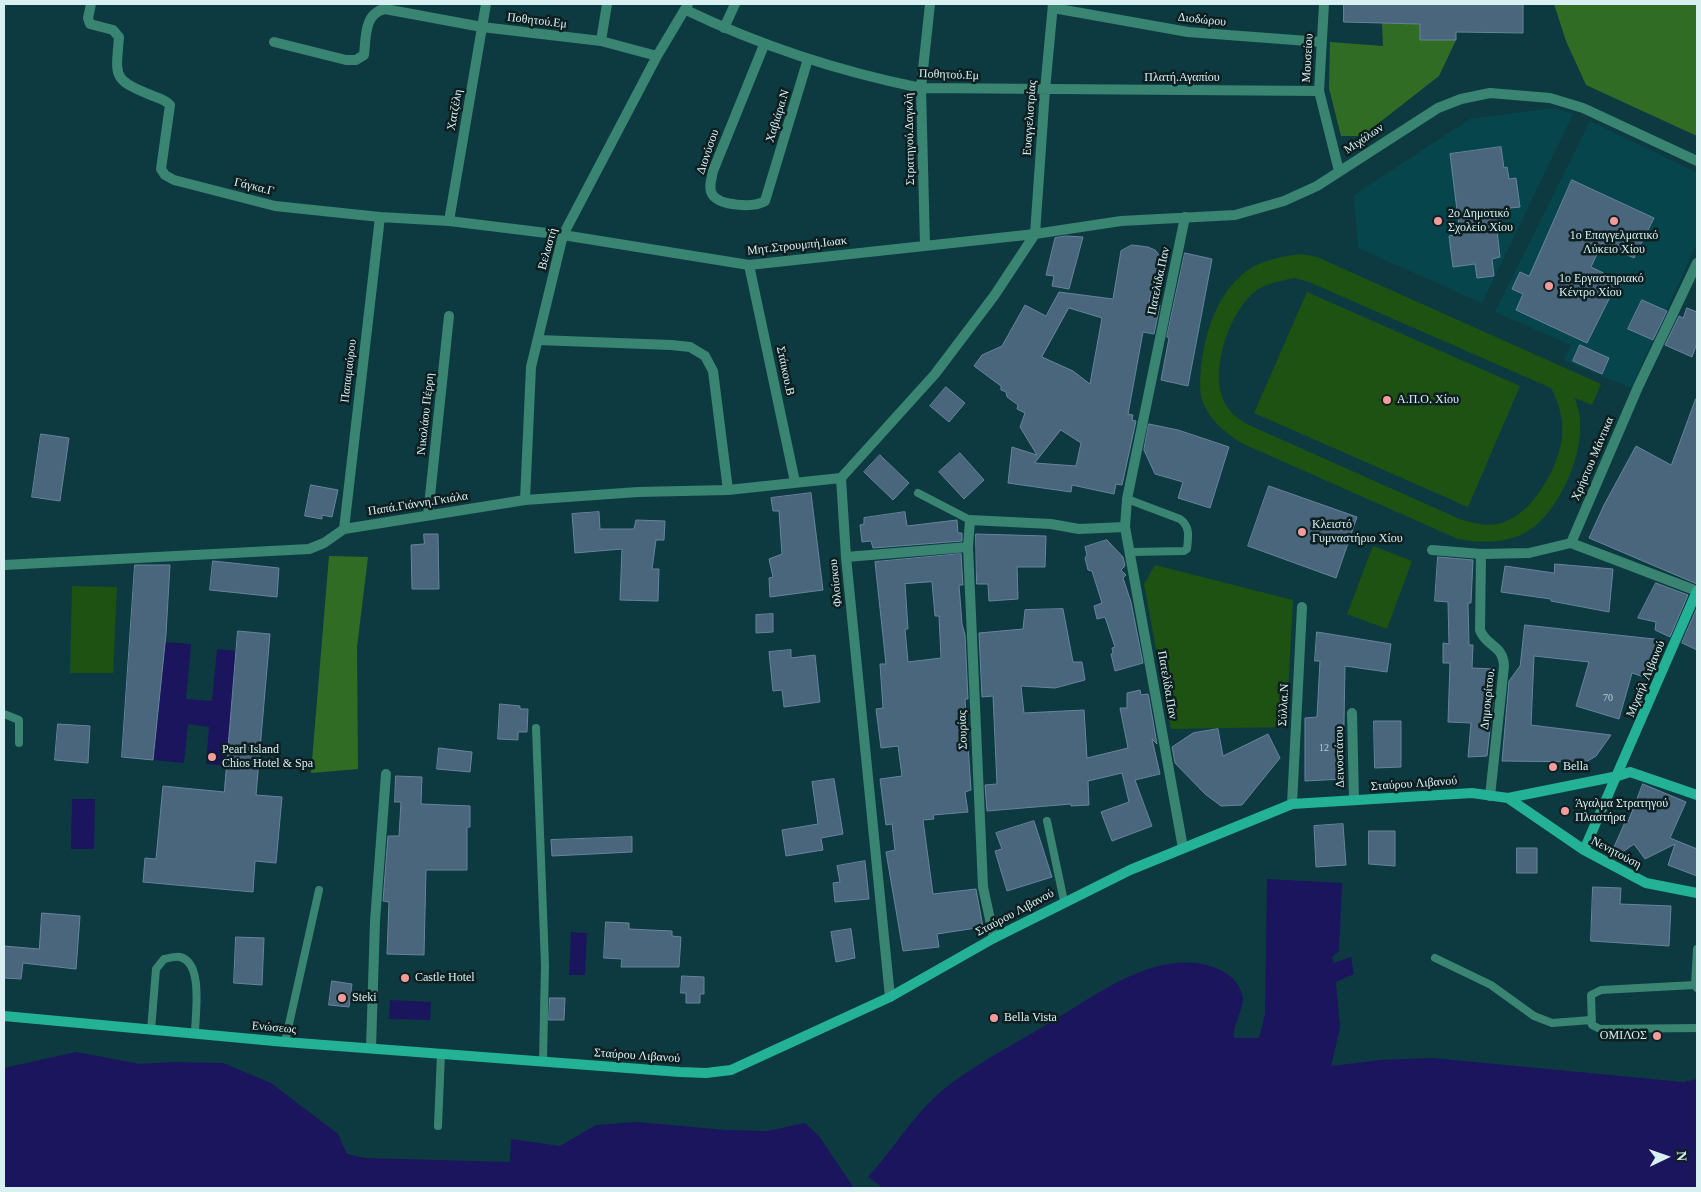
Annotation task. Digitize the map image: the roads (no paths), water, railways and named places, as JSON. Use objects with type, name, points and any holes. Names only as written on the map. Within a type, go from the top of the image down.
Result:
[{"type":"main road","name":"Μιχαήλ Λιβανού","points":[[1584,850],[1618,776],[1697,591]]},
{"type":"main road","points":[[1508,798],[1630,772],[1697,795]]},
{"type":"main road","name":"Σταύρου Λιβανού","points":[[543,1062],[706,1073],[730,1070],[890,997],[994,938],[1064,902],[1183,848],[1292,804],[1472,793],[1508,798]]},
{"type":"main road","name":"Νενητούση","points":[[1508,798],[1584,850],[1646,883],[1697,894]]},
{"type":"main road","name":"Ενώσεως","points":[[4,1016],[285,1042],[543,1062]]},
{"type":"street","name":"Γάγκα.Γ","points":[[91,4],[88,18],[90,24],[113,30],[119,37],[115,66],[118,75],[128,84],[164,100],[170,105],[161,169],[164,175],[174,180],[275,206],[380,217],[449,221],[563,235]]},
{"type":"street","name":"Χατζέλη","points":[[449,221],[486,4]]},
{"type":"street","points":[[601,41],[607,4]]},
{"type":"street","points":[[724,28],[735,4]]},
{"type":"street","name":"Στρατηγού.Δαγκλή","points":[[925,244],[921,88],[930,4]]},
{"type":"street","name":"Μουσείου","points":[[1324,4],[1319,91],[1339,171]]},
{"type":"street","name":"Διοδώρου","points":[[1053,6],[1188,32],[1321,42]]},
{"type":"street","name":"Ευαγγελιστρίας","points":[[1035,234],[1053,6]]},
{"type":"street","name":"Ποθητού.Εμ","points":[[687,7],[724,28],[764,45],[861,76],[921,88],[1045,90]]},
{"type":"street","name":"Βελαστή","points":[[524,500],[531,367],[563,235],[657,56],[687,7]]},
{"type":"street","name":"Ποθητού.Εμ","points":[[274,42],[346,60],[356,60],[364,56],[370,17],[378,10],[385,9],[482,27],[601,41],[657,56]]},
{"type":"street","name":"Διονύσου","points":[[764,45],[721,149],[710,186],[716,199],[752,206],[765,201],[771,180]]},
{"type":"street","name":"Χαβιάρα.Ν","points":[[771,180],[808,59]]},
{"type":"street","name":"Πλατή.Αγαπίου","points":[[1045,90],[1319,91]]},
{"type":"street","name":"Μιχάλων","points":[[1035,234],[1121,221],[1235,215],[1258,209],[1317,186],[1438,108],[1462,99],[1490,93],[1550,98],[1583,108],[1697,161]]},
{"type":"street","name":"Παπαμαύρου","points":[[344,529],[380,217]]},
{"type":"street","name":"Πατελίδα.Παν","points":[[1183,848],[1125,527],[1127,499],[1185,217]]},
{"type":"street","points":[[840,478],[935,374],[994,296],[1035,234]]},
{"type":"street","name":"Μητ.Στρουμπή.Ιωακ","points":[[563,235],[749,265],[925,244],[1035,234]]},
{"type":"street","name":"Χρήστου Μάντικα","points":[[1571,543],[1638,387],[1697,263]]},
{"type":"street","name":"Στάικου.Β","points":[[749,265],[795,482]]},
{"type":"street","name":"Νικολάου Πέρρη","points":[[428,515],[449,316]]},
{"type":"street","points":[[538,340],[671,345],[699,350],[714,371],[728,490]]},
{"type":"street","name":"Παπά.Γιάννη.Γκιάλα","points":[[4,565],[310,549],[324,543],[344,529],[524,500],[638,492],[728,490],[840,478]]},
{"type":"street","name":"Φλοίσκου","points":[[840,478],[846,557],[890,997]]},
{"type":"street","points":[[970,520],[1051,524],[1079,529],[1125,527]]},
{"type":"street","name":"Σουρίας","points":[[970,520],[968,547],[982,887],[994,938]]},
{"type":"street","points":[[1432,550],[1481,554],[1529,554],[1571,543],[1697,591]]},
{"type":"street","points":[[846,557],[968,547]]},
{"type":"street","name":"Δημοκρίτου.","points":[[1481,554],[1480,630],[1482,636],[1499,650],[1504,666],[1490,796]]},
{"type":"street","name":"Σύλλα.Ν","points":[[1292,804],[1302,607]]},
{"type":"street","name":"Δεινοστάτου","points":[[1352,713],[1354,800]]},
{"type":"street","points":[[371,1048],[376,921],[386,774]]},
{"type":"lane","points":[[918,494],[970,520]]},
{"type":"lane","points":[[1127,499],[1180,519],[1185,523],[1188,530],[1187,550],[1131,552]]},
{"type":"lane","points":[[4,714],[19,720],[19,743]]},
{"type":"lane","points":[[536,728],[546,965],[543,1062]]},
{"type":"lane","points":[[1047,821],[1064,902]]},
{"type":"lane","points":[[285,1042],[319,890]]},
{"type":"lane","points":[[1697,949],[1696,986],[1595,992],[1591,995],[1591,1020],[1595,1028],[1697,1028]]},
{"type":"lane","points":[[151,1030],[156,969],[164,959],[180,957],[192,964],[196,975],[195,1034]]},
{"type":"lane","points":[[1435,958],[1491,984],[1534,1016],[1552,1023],[1591,1020]]},
{"type":"lane","points":[[438,1126],[442,1054]]},
{"type":"place","name":"2o Δημοτικό Σχολείο Χίου","points":[[1438,221]]},
{"type":"place","name":"1ο Επαγγελματικό Λύκειο Χίου","points":[[1614,221]]},
{"type":"place","name":"1ο Εργαστηριακό Κέντρο Χίου","points":[[1549,286]]},
{"type":"place","name":"Α.Π.Ο. Χίου","points":[[1387,400]]},
{"type":"place","name":"Κλειστό Γυμναστήριο Χίου","points":[[1302,532]]},
{"type":"place","name":"Pearl Island Chios Hotel & Spa","points":[[212,757]]},
{"type":"place","name":"Bella","points":[[1553,767]]},
{"type":"place","name":"Άγαλμα Στρατηγού Πλαστήρα","points":[[1565,811]]},
{"type":"place","name":"Castle Hotel","points":[[405,978]]},
{"type":"place","name":"Steki","points":[[342,998]]},
{"type":"place","name":"Bella Vista","points":[[994,1018]]},
{"type":"place","name":"ΟΜΙΛΟΣ","points":[[1657,1036]]}]
